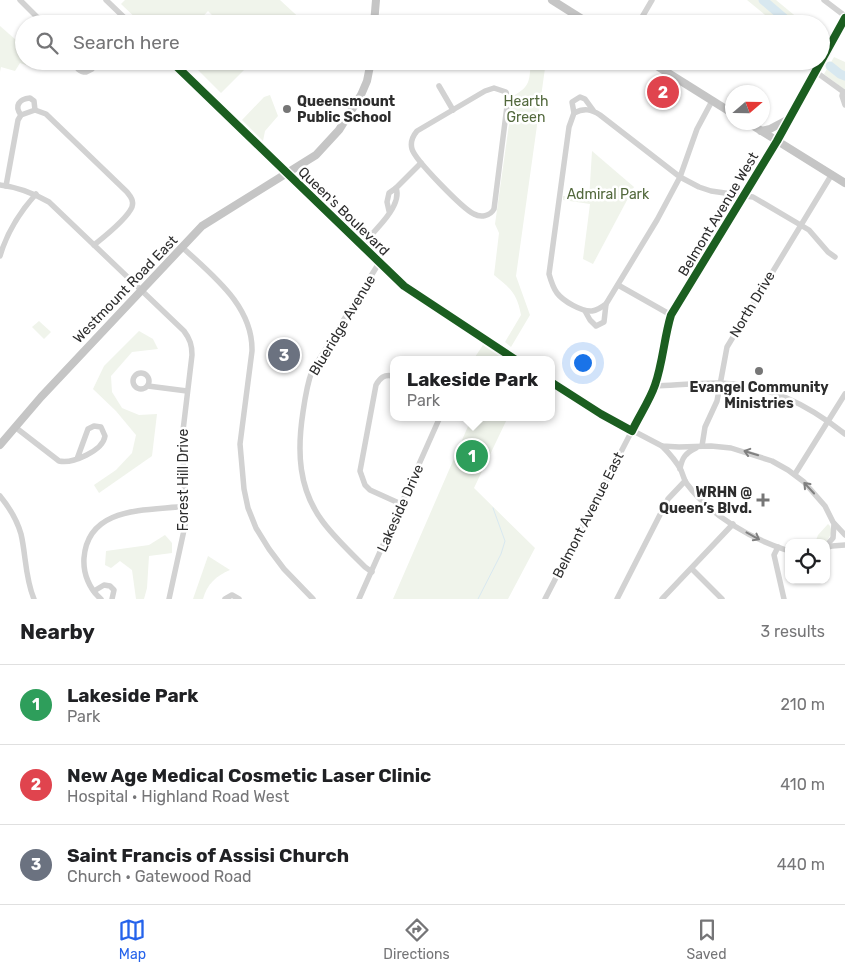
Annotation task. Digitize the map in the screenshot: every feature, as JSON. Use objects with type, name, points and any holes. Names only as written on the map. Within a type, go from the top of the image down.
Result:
[{"type":"main road","points":[[375,15],[376,0]]},
{"type":"main road","points":[[552,0],[576,15]]},
{"type":"main road","name":"Westmount Road East","points":[[0,445],[41,397],[141,290],[207,223],[316,155],[339,130],[362,95],[369,70]]},
{"type":"main road","points":[[663,70],[725,109]]},
{"type":"main road","points":[[761,131],[770,129],[789,119]]},
{"type":"main road","points":[[761,131],[845,183]]},
{"type":"street","points":[[20,0],[35,15]]},
{"type":"street","points":[[106,0],[122,15]]},
{"type":"street","points":[[643,15],[652,0]]},
{"type":"street","points":[[824,0],[845,17]]},
{"type":"street","name":"Belmont Avenue West","points":[[830,45],[845,17]]},
{"type":"street","name":"Queen's Boulevard","points":[[180,70],[404,286],[510,356]]},
{"type":"street","points":[[816,72],[844,92],[842,96],[845,105]]},
{"type":"street","name":"Belmont Avenue West","points":[[632,431],[655,386],[661,364],[665,335],[672,315],[745,196],[816,72]]},
{"type":"street","points":[[439,86],[453,110]]},
{"type":"street","points":[[489,89],[498,89],[508,94],[492,212],[486,216],[479,216],[466,209],[421,163],[412,150],[411,140],[417,131],[453,110],[489,89]]},
{"type":"street","points":[[606,304],[596,310],[585,310],[560,296],[554,290],[550,274],[569,127],[574,113],[572,102],[580,97],[585,99],[589,110],[680,177],[711,191],[753,197],[809,230],[828,252],[835,257]]},
{"type":"street","points":[[21,115],[17,110],[17,106],[25,98],[30,98],[34,101],[35,110]]},
{"type":"street","points":[[585,310],[590,320],[596,326],[604,322],[606,304],[657,220],[680,177],[697,129],[712,101]]},
{"type":"street","points":[[3,185],[18,120],[21,115],[35,110],[46,114],[128,192],[132,199],[132,206],[127,214],[94,246]]},
{"type":"street","points":[[574,113],[589,110]]},
{"type":"street","points":[[389,211],[387,197],[421,163]]},
{"type":"street","name":"North Drive","points":[[700,447],[705,427],[717,401],[727,347],[832,174]]},
{"type":"street","name":"Forest Hill Drive","points":[[3,185],[21,188],[49,202],[184,331],[189,338],[192,346],[192,355],[182,439],[186,506],[184,535],[169,599]]},
{"type":"street","points":[[362,245],[392,209],[397,200],[398,193],[396,188]]},
{"type":"street","points":[[0,256],[8,232],[36,194]]},
{"type":"street","points":[[182,248],[214,277],[234,299],[247,322],[252,352],[240,444],[244,489],[248,508],[256,528],[269,550],[284,569],[313,599]]},
{"type":"street","name":"Blueridge Avenue","points":[[372,572],[365,567],[314,510],[304,486],[300,466],[299,441],[307,385],[312,371],[379,263]]},
{"type":"street","points":[[618,285],[672,315]]},
{"type":"street","points":[[390,376],[384,376],[379,379],[376,385],[360,471],[365,485],[370,490],[401,504]]},
{"type":"street","points":[[655,386],[721,384],[744,386],[772,392],[799,403],[845,434]]},
{"type":"street","points":[[555,385],[601,414],[662,446],[679,448],[731,448],[752,453],[772,461],[795,474],[814,492],[845,535]]},
{"type":"street","points":[[148,386],[187,391]]},
{"type":"street","points":[[795,474],[845,394]]},
{"type":"street","name":"Lakeside Drive","points":[[359,599],[438,421]]},
{"type":"street","points":[[15,427],[59,461],[71,462],[86,455],[103,443],[105,436],[101,427],[94,426],[88,429],[77,459]]},
{"type":"street","name":"Belmont Avenue East","points":[[545,599],[632,431]]},
{"type":"street","points":[[662,446],[680,469],[685,482],[704,502],[733,524],[763,541],[785,550]]},
{"type":"street","points":[[680,469],[682,458],[687,453],[700,447]]},
{"type":"street","points":[[617,599],[668,499],[685,482]]},
{"type":"street","points":[[0,496],[7,505],[20,532],[27,578],[34,599]]},
{"type":"street","points":[[101,599],[94,592],[85,571],[85,552],[92,534],[99,526],[106,520],[122,514],[186,506]]},
{"type":"street","points":[[830,542],[835,532],[834,522]]},
{"type":"street","points":[[662,599],[733,524]]},
{"type":"street","points":[[830,546],[845,545]]},
{"type":"street","points":[[778,547],[774,555],[784,599]]},
{"type":"street","points":[[692,569],[722,599]]},
{"type":"street","points":[[94,592],[104,585],[110,586],[114,590],[112,599]]},
{"type":"street","points":[[225,599],[232,595],[238,599]]},
{"type":"green space","points":[[125,0],[280,0],[296,15],[212,15],[208,11],[204,15],[133,15],[121,4]]},
{"type":"green space","points":[[747,0],[776,0],[794,15],[765,15]]},
{"type":"green space","points":[[0,26],[15,39],[16,70],[15,71],[1,67],[0,72]]},
{"type":"green space","points":[[834,57],[845,62],[845,90],[824,74],[826,70],[830,70],[830,64]]},
{"type":"green space","points":[[198,70],[244,70],[221,93]]},
{"type":"green space","name":"Hearth Green","points":[[530,70],[545,70],[516,276],[530,315],[511,347],[505,342],[521,315],[515,296],[494,275],[499,233],[495,224],[513,96],[526,86]]},
{"type":"green space","points":[[270,95],[278,116],[265,131],[263,141],[242,120],[264,97]]},
{"type":"green space","name":"Admiral Park","points":[[592,151],[634,187],[593,264],[583,259],[590,204],[563,200],[563,196],[589,200]]},
{"type":"green space","points":[[39,321],[51,332],[44,339],[32,327]]},
{"type":"green space","points":[[139,331],[153,339],[158,349],[132,352],[111,376],[112,392],[122,408],[139,415],[157,414],[152,456],[99,493],[94,485],[116,470],[132,453],[136,435],[116,411],[93,389],[104,366]]},
{"type":"green space","points":[[483,345],[499,356],[476,356]]},
{"type":"green space","points":[[469,421],[506,421],[474,488],[535,548],[508,599],[393,599]]},
{"type":"green space","points":[[828,524],[830,526],[832,532],[828,539],[816,539]]},
{"type":"green space","points":[[165,535],[172,543],[172,553],[149,556],[147,588],[144,599],[136,599],[132,570],[120,561],[111,568],[105,565],[106,551],[149,545]]},
{"type":"green space","points":[[208,556],[230,570],[213,581],[203,599],[193,599]]},
{"type":"waterway","points":[[763,0],[780,15]]},
{"type":"waterway","points":[[830,66],[845,76]]},
{"type":"waterway","points":[[478,599],[501,554],[505,541],[493,508]]},
{"type":"cycle path","points":[[830,45],[845,18]]},
{"type":"cycle path","points":[[180,70],[404,286],[510,356]]},
{"type":"cycle path","points":[[555,385],[632,431],[655,385],[671,315],[777,141],[816,70]]},
{"type":"place","name":"New Age Medical Cosmetic Laser Clinic","points":[[663,92]]},
{"type":"place","name":"Queensmount Public School","points":[[287,109]]},
{"type":"place","name":"Saint Francis of Assisi Church","points":[[284,355]]},
{"type":"place","name":"Evangel Community Ministries","points":[[759,371]]},
{"type":"place","name":"Lakeside Park","points":[[472,456]]},
{"type":"place","name":"WRHN @ Queen’s Blvd.","points":[[763,500]]}]
